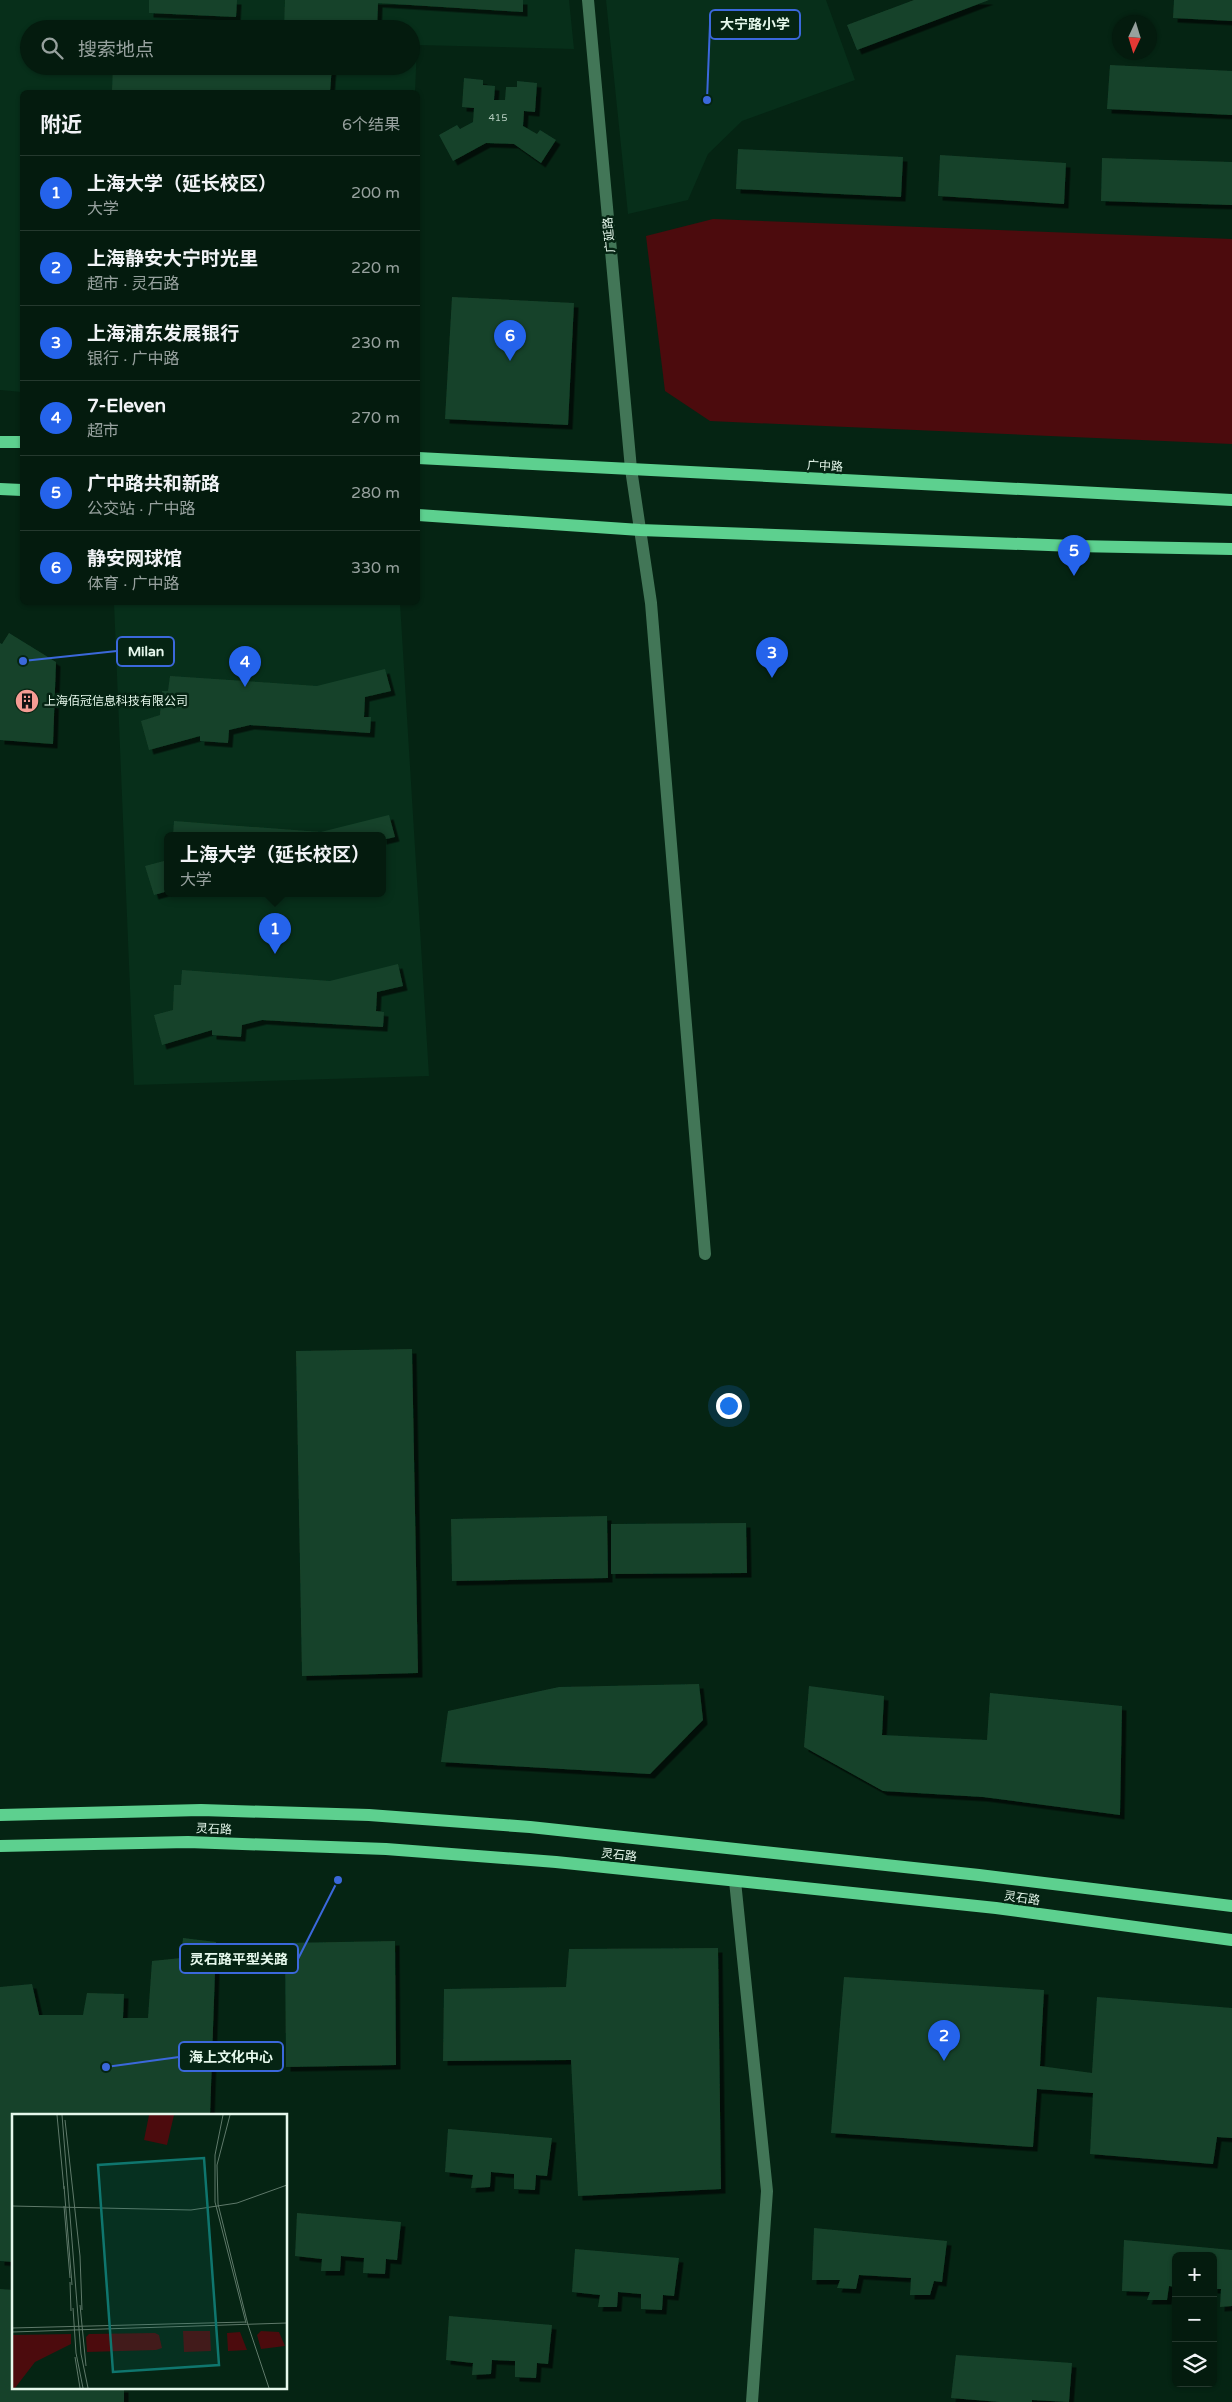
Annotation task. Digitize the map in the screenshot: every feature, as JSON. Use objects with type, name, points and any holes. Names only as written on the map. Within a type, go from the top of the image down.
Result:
[{"type":"main road","points":[[0,442],[20,442]]},
{"type":"main road","name":"广中路","points":[[420,458],[1232,500]]},
{"type":"main road","points":[[0,489],[20,490]]},
{"type":"main road","points":[[420,515],[640,530],[1074,546],[1232,549]]},
{"type":"main road","name":"灵石路","points":[[0,1815],[201,1810],[369,1815],[539,1828],[969,1874],[1232,1906]]},
{"type":"main road","name":"灵石路","points":[[0,1846],[188,1842],[386,1848],[556,1862],[996,1908],[1232,1940]]},
{"type":"street","name":"广延路","points":[[588,0],[631,469],[651,603],[705,1254]]},
{"type":"street","points":[[735,1881],[767,2191],[752,2402]]},
{"type":"shaded area","points":[[0,0],[569,0],[574,49],[420,45],[420,20],[20,20],[20,75],[416,75],[415,90],[20,90],[20,392],[0,390]]},
{"type":"shaded area","points":[[606,0],[826,0],[855,80],[742,121],[708,154],[688,200],[628,214]]},
{"type":"shaded area","points":[[713,219],[1232,239],[1232,444],[710,421],[665,391],[646,236]]},
{"type":"shaded area","points":[[114,605],[400,605],[429,1076],[134,1085]]},
{"type":"building","points":[[149,0],[237,0],[236,17],[149,13]]},
{"type":"building","points":[[285,0],[523,0],[523,12],[378,3],[377,20],[284,20]]},
{"type":"building","points":[[914,0],[989,0],[857,50],[847,25]]},
{"type":"building","points":[[1174,0],[1232,0],[1232,21],[1173,18]]},
{"type":"building","points":[[1110,65],[1232,71],[1232,115],[1107,109]]},
{"type":"building","points":[[113,75],[331,75],[330,90],[112,90]]},
{"type":"building","points":[[464,78],[483,80],[483,85],[495,86],[494,100],[505,100],[506,87],[517,87],[517,81],[537,83],[535,112],[524,111],[523,126],[537,134],[540,130],[556,140],[541,163],[514,144],[486,143],[453,161],[439,135],[457,125],[460,129],[473,122],[474,108],[462,107]]},
{"type":"building","points":[[738,149],[903,157],[901,197],[736,189]]},
{"type":"building","points":[[940,155],[1066,163],[1064,204],[938,196]]},
{"type":"building","points":[[1102,158],[1232,162],[1232,205],[1101,201]]},
{"type":"building","points":[[452,297],[574,303],[568,425],[445,419]]},
{"type":"building","name":"上海佰冠信息科技有限公司","points":[[9,633],[56,662],[53,744],[0,740],[0,643],[2,644]]},
{"type":"building","points":[[385,669],[391,691],[365,697],[364,717],[371,717],[370,733],[250,725],[229,730],[228,743],[200,741],[200,736],[149,750],[141,721],[160,715],[162,691],[168,691],[170,676],[317,686]]},
{"type":"building","points":[[389,815],[395,837],[386,839],[386,832],[321,832]]},
{"type":"building","points":[[174,821],[321,832],[173,832]]},
{"type":"building","points":[[164,861],[164,892],[154,895],[145,866]]},
{"type":"building","points":[[398,964],[403,986],[377,992],[376,1011],[384,1012],[383,1027],[262,1020],[242,1025],[241,1037],[212,1035],[212,1030],[162,1045],[154,1015],[173,1010],[174,985],[181,985],[182,970],[330,981]]},
{"type":"building","points":[[412,1349],[418,1673],[302,1676],[296,1351]]},
{"type":"building","points":[[607,1516],[608,1578],[452,1581],[451,1519]]},
{"type":"building","points":[[746,1523],[747,1573],[611,1574],[611,1524]]},
{"type":"building","points":[[699,1684],[703,1720],[650,1774],[441,1762],[448,1711],[559,1687]]},
{"type":"building","points":[[809,1686],[884,1696],[882,1735],[987,1740],[990,1693],[1122,1706],[1120,1815],[983,1797],[883,1791],[804,1747]]},
{"type":"building","points":[[183,1938],[216,1942],[210,2114],[12,2114],[12,2262],[0,2261],[0,1987],[32,1984],[39,2015],[83,2015],[87,1993],[124,1994],[123,2018],[148,2018],[152,1961],[181,1958]]},
{"type":"building","points":[[395,1941],[396,2065],[286,2067],[285,1943]]},
{"type":"building","points":[[718,1948],[721,2189],[578,2196],[571,2060],[443,2061],[444,1989],[566,1987],[569,1949]]},
{"type":"building","points":[[844,1977],[1044,1990],[1040,2066],[1092,2073],[1097,1997],[1232,2008],[1232,2138],[1217,2137],[1213,2164],[1090,2154],[1093,2093],[1037,2089],[1033,2147],[831,2133]]},
{"type":"building","points":[[448,2129],[552,2138],[547,2176],[536,2175],[535,2190],[514,2189],[514,2174],[491,2172],[490,2187],[471,2188],[473,2175],[445,2172]]},
{"type":"building","points":[[297,2213],[401,2222],[397,2260],[386,2259],[385,2274],[363,2273],[364,2258],[341,2256],[340,2271],[321,2271],[322,2259],[295,2256]]},
{"type":"building","points":[[814,2228],[947,2241],[942,2282],[934,2281],[930,2295],[910,2295],[911,2278],[859,2275],[856,2289],[837,2288],[840,2280],[812,2280]]},
{"type":"building","points":[[1124,2240],[1232,2250],[1232,2306],[1220,2307],[1221,2289],[1217,2289],[1217,2252],[1172,2252],[1172,2286],[1169,2286],[1167,2300],[1147,2300],[1150,2292],[1122,2291]]},
{"type":"building","points":[[575,2249],[679,2258],[674,2296],[663,2295],[662,2310],[641,2309],[641,2294],[618,2292],[617,2307],[598,2307],[600,2295],[572,2292]]},
{"type":"building","points":[[0,2289],[12,2290],[12,2390],[124,2390],[124,2402],[0,2402]]},
{"type":"building","points":[[449,2316],[552,2325],[548,2364],[537,2363],[536,2378],[515,2377],[515,2361],[492,2360],[491,2374],[472,2375],[473,2363],[446,2360]]},
{"type":"building","points":[[956,2355],[1072,2363],[1069,2402],[1032,2400],[1032,2402],[1000,2402],[951,2398]]},
{"type":"place","name":"大宁路小学","points":[[707,100]]},
{"type":"place","name":"静安网球馆","points":[[510,361]]},
{"type":"place","name":"广中路共和新路","points":[[1074,576]]},
{"type":"place","name":"Milan","points":[[23,661]]},
{"type":"place","name":"上海浦东发展银行","points":[[772,678]]},
{"type":"place","name":"7-Eleven","points":[[245,687]]},
{"type":"place","name":"上海佰冠信息科技有限公司","points":[[27,701]]},
{"type":"place","name":"上海大学（延长校区）","points":[[275,954]]},
{"type":"place","name":"灵石路平型关路","points":[[338,1880]]},
{"type":"place","name":"上海静安大宁时光里","points":[[944,2061]]},
{"type":"place","name":"海上文化中心","points":[[106,2067]]}]
